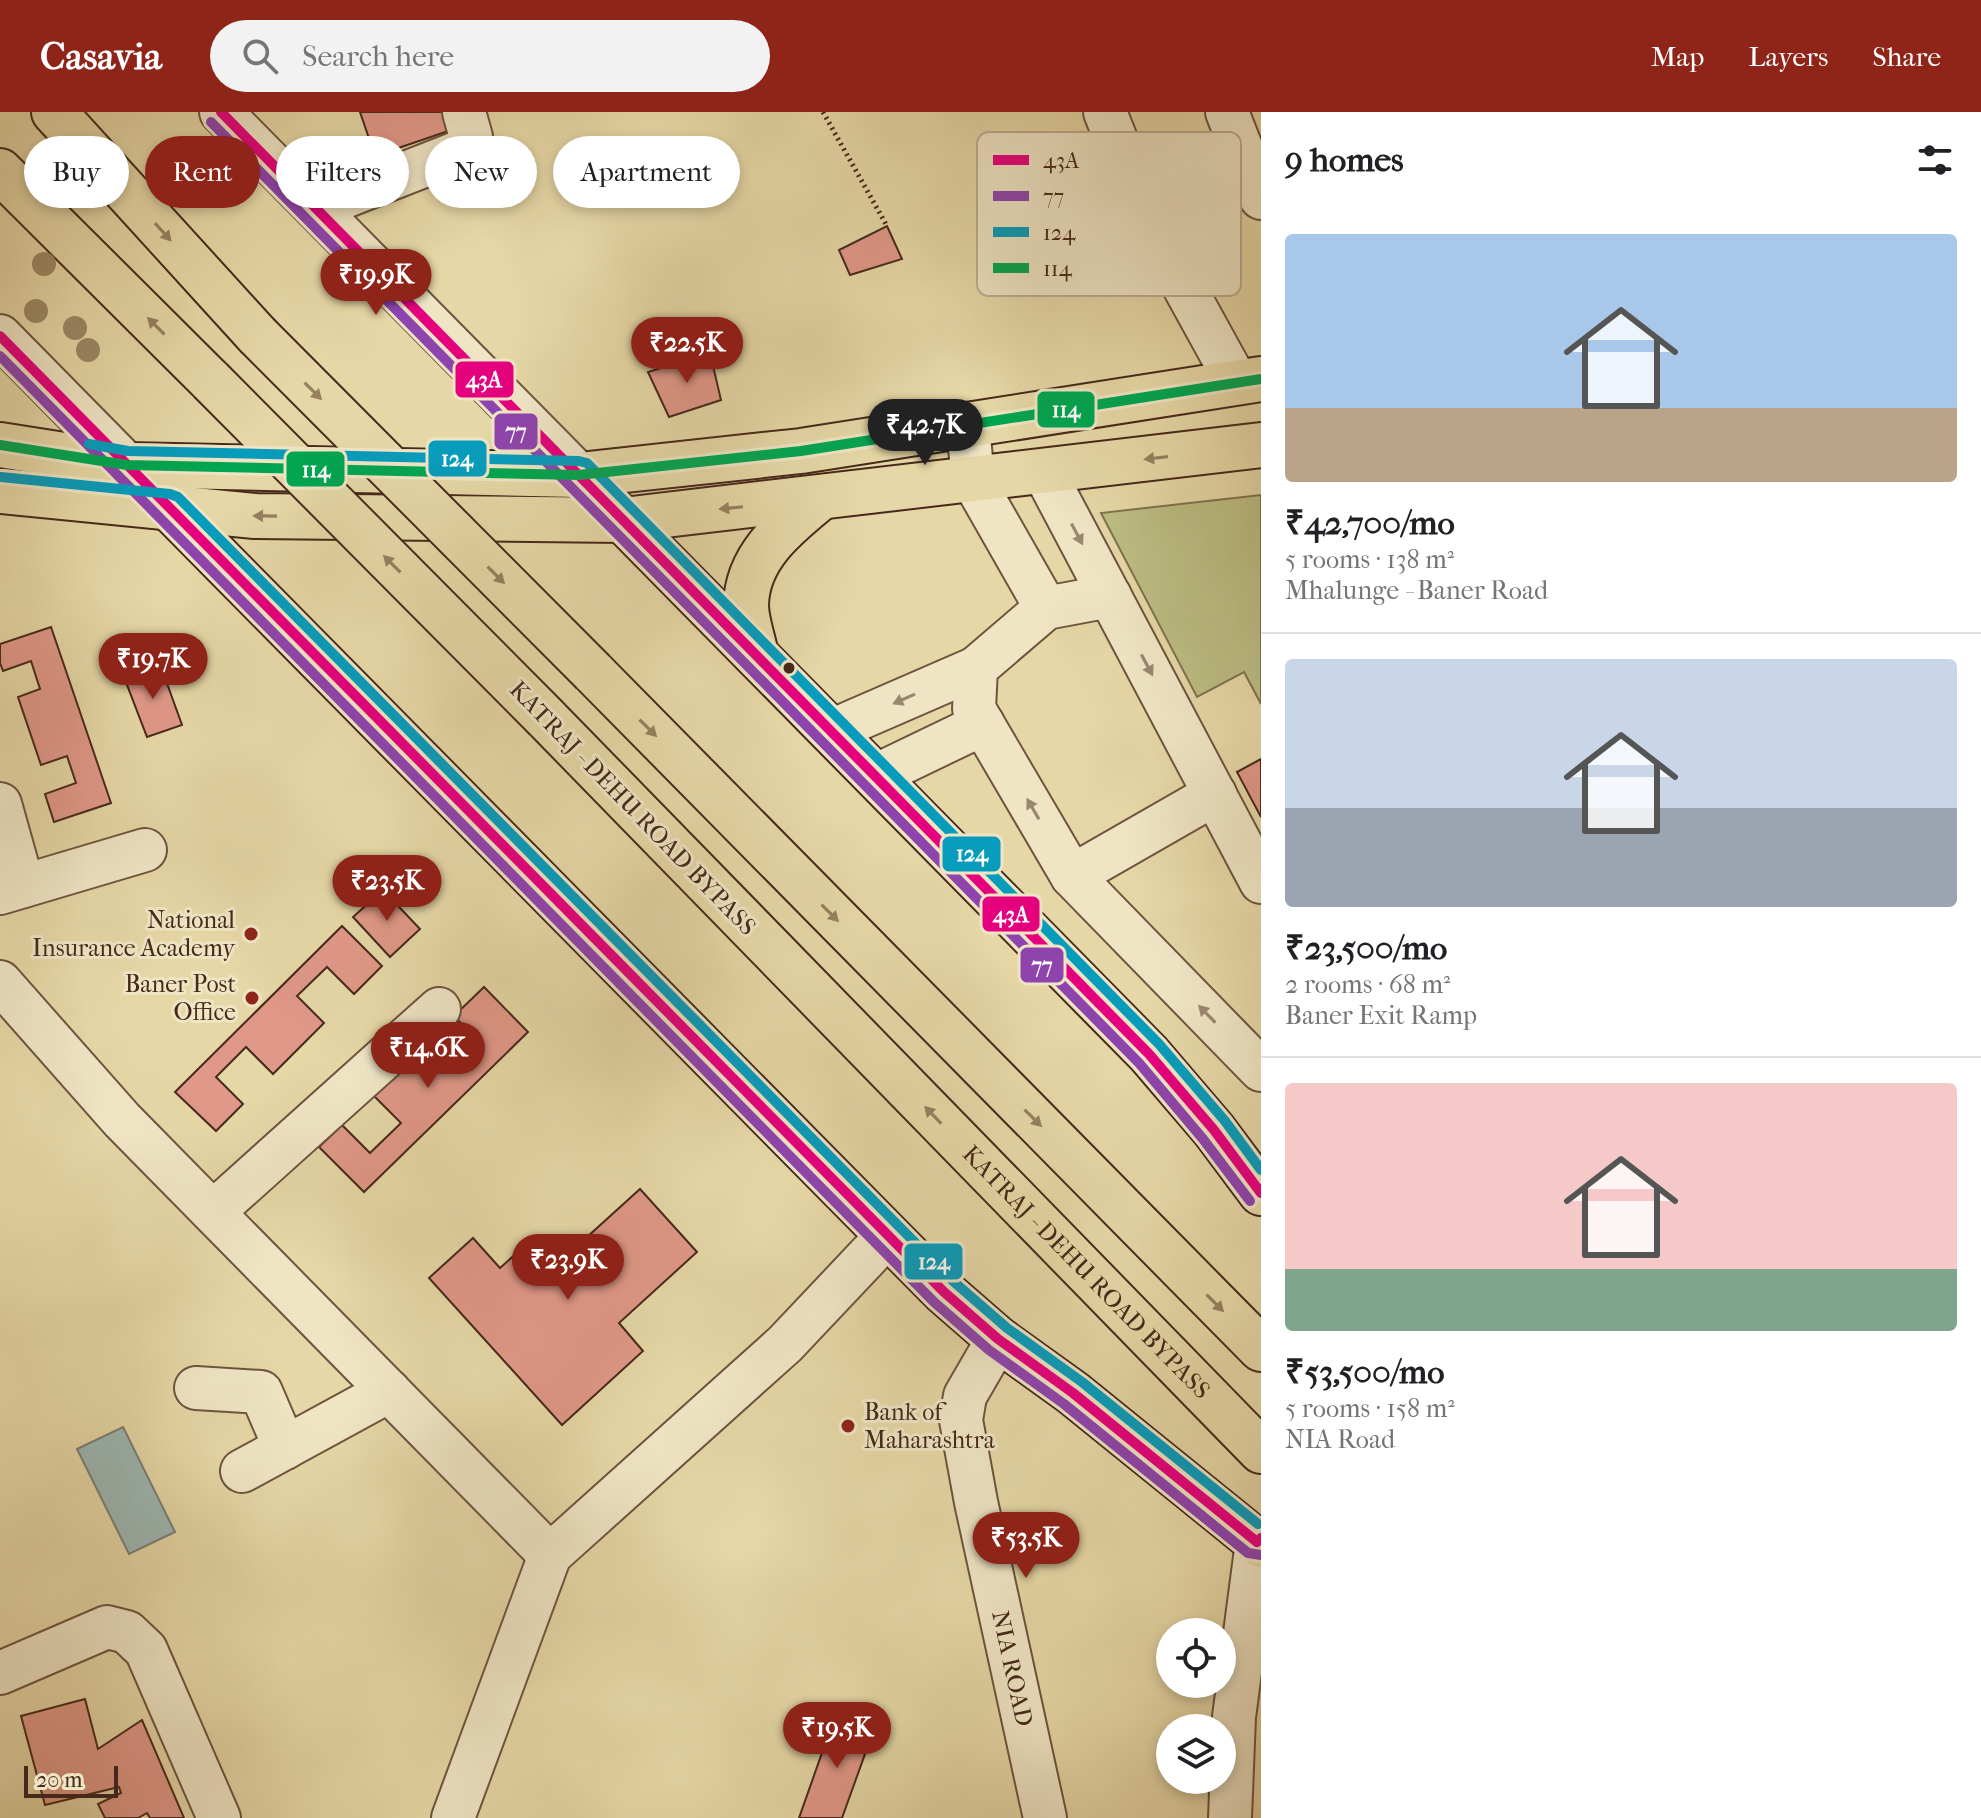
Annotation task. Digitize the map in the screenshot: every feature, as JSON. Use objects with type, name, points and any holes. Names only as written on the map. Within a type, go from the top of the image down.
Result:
[{"type":"main road","points":[[54,112],[257,335],[1261,1349]]},
{"type":"main road","name":"KATRAJ - DEHU ROAD BYPASS","points":[[0,171],[546,718],[1261,1451]]},
{"type":"main road","points":[[0,445],[127,465],[579,475],[709,463],[1234,384],[1214,451]]},
{"type":"main road","points":[[0,491],[255,516],[623,520],[1261,445]]},
{"type":"main road","points":[[127,465],[944,1292],[998,1339],[1073,1393],[1260,1542]]},
{"type":"main road","points":[[579,475],[1149,1054],[1214,1130],[1261,1193]]},
{"type":"main road","points":[[756,655],[746,605],[750,581],[763,551],[783,529],[820,498]]},
{"type":"street","points":[[221,112],[276,168]]},
{"type":"street","points":[[409,172],[467,149],[471,137],[464,112]]},
{"type":"street","points":[[1105,112],[1113,132]]},
{"type":"street","points":[[1227,112],[1235,132]]},
{"type":"street","points":[[1241,147],[1261,198]]},
{"type":"street","points":[[316,208],[579,475]]},
{"type":"street","points":[[1188,296],[1234,384]]},
{"type":"street","points":[[0,336],[127,465]]},
{"type":"street","points":[[968,426],[973,480],[1046,608]]},
{"type":"street","points":[[1044,472],[1215,794],[1247,823],[1261,882]]},
{"type":"street","points":[[831,731],[976,668],[1046,608],[1110,596]]},
{"type":"street","points":[[976,668],[974,709],[1072,876],[1261,1070]]},
{"type":"street","points":[[875,776],[983,724]]},
{"type":"street","points":[[1072,876],[1215,794]]},
{"type":"street","points":[[0,804],[11,890],[145,850]]},
{"type":"street","points":[[0,982],[122,1120],[550,1555]]},
{"type":"street","points":[[213,1212],[439,1009]]},
{"type":"street","points":[[453,1818],[550,1555],[785,1344],[888,1235]]},
{"type":"street","name":"NIA ROAD","points":[[998,1339],[965,1396],[961,1420],[1045,1818]]},
{"type":"street","points":[[196,1388],[261,1392],[285,1448]]},
{"type":"street","points":[[242,1471],[389,1391]]},
{"type":"street","points":[[1230,1818],[1234,1717],[1260,1542]]},
{"type":"street","points":[[0,1673],[107,1627],[127,1632],[146,1650],[219,1818]]},
{"type":"path","points":[[823,112],[887,226]]},
{"type":"green space","points":[[1261,495],[1261,704],[1244,672],[1197,697],[1101,513]]},
{"type":"water","points":[[123,1427],[175,1532],[129,1554],[77,1449]]},
{"type":"building","points":[[360,112],[455,112],[460,127],[425,136],[425,139],[409,144],[409,136],[368,136]]},
{"type":"building","points":[[887,226],[902,259],[850,275],[839,250]]},
{"type":"building","points":[[710,353],[721,400],[669,417],[648,372]]},
{"type":"building","points":[[51,627],[111,803],[54,822],[45,794],[76,783],[67,756],[41,765],[18,697],[40,689],[31,661],[3,671],[0,663],[0,644]]},
{"type":"building","points":[[160,664],[182,725],[147,737],[124,677]]},
{"type":"building","points":[[1261,759],[1261,817],[1237,772]]},
{"type":"building","points":[[383,890],[420,929],[390,957],[353,917]]},
{"type":"building","points":[[342,926],[382,966],[354,994],[327,967],[297,996],[324,1023],[273,1074],[246,1047],[216,1077],[243,1104],[216,1131],[175,1092]]},
{"type":"building","points":[[484,987],[528,1032],[364,1192],[319,1147],[342,1125],[370,1153],[401,1123],[373,1095],[425,1045],[450,1070],[479,1042],[454,1016]]},
{"type":"building","points":[[640,1189],[697,1252],[619,1323],[643,1351],[562,1425],[429,1278],[473,1238],[500,1268],[530,1241],[554,1267]]},
{"type":"building","points":[[85,1699],[98,1749],[142,1720],[184,1818],[150,1818],[147,1813],[138,1818],[105,1818],[98,1804],[121,1793],[119,1787],[45,1805],[21,1716]]},
{"type":"building","points":[[835,1716],[874,1729],[842,1818],[799,1818]]},
{"type":"transit line","name":"43A","points":[[221,112],[1149,1054],[1214,1130],[1261,1193]]},
{"type":"transit line","name":"77","points":[[211,122],[1139,1063],[1250,1201]]},
{"type":"transit line","name":"43A","points":[[0,336],[944,1292],[998,1339],[1073,1393],[1257,1542],[1261,1538]]},
{"type":"transit line","name":"77","points":[[0,356],[934,1302],[989,1350],[1064,1404],[1248,1553],[1261,1555]]},
{"type":"transit line","name":"114","points":[[0,445],[127,465],[579,475],[801,451],[1261,379]]},
{"type":"transit line","name":"124","points":[[89,444],[128,451],[587,463],[1159,1044],[1225,1121],[1261,1170]]},
{"type":"transit line","name":"124","points":[[1,477],[178,497],[954,1282],[1007,1328],[1082,1382],[1258,1524]]},
{"type":"place","name":"National Insurance Academy","points":[[251,934]]},
{"type":"place","name":"Baner Post Office","points":[[252,998]]},
{"type":"place","name":"Bank of Maharashtra","points":[[848,1426]]}]
